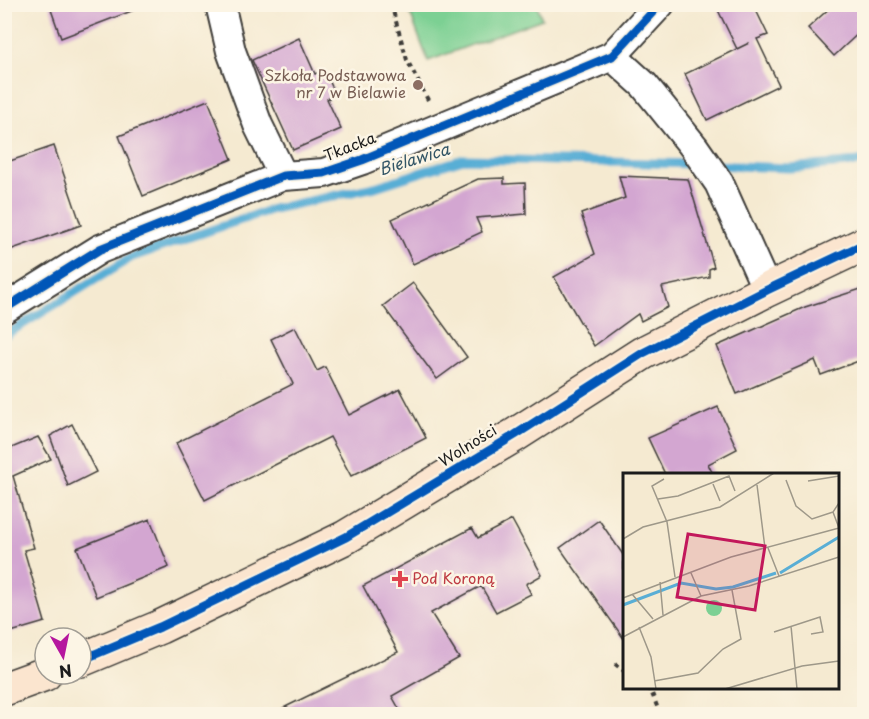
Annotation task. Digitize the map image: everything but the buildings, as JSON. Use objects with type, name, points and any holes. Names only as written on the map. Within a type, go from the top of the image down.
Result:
[{"type":"street","points":[[220,4],[231,51],[258,125],[283,176]]},
{"type":"street","name":"Tkacka","points":[[4,309],[100,249],[283,176],[324,173],[612,56],[660,4]]},
{"type":"street","points":[[612,56],[644,85],[694,147],[719,183],[767,290]]},
{"type":"street","name":"Wolności","points":[[93,655],[160,627],[346,537],[515,435],[643,353],[864,244]]},
{"type":"street","points":[[4,689],[33,678]]},
{"type":"path","points":[[391,4],[407,60],[426,97],[445,125]]},
{"type":"path","points":[[615,664],[623,670]]},
{"type":"path","points":[[648,689],[660,714]]},
{"type":"green space","points":[[407,5],[537,5],[542,19],[428,61]]},
{"type":"waterway","name":"Bielawica","points":[[4,336],[132,257],[273,209],[375,187],[463,159],[698,164]]},
{"type":"waterway","name":"Bielawica","points":[[712,165],[789,168],[858,162],[864,159]]},
{"type":"cycle path","points":[[4,309],[100,249],[283,176],[324,173],[362,160],[612,56],[660,4]]},
{"type":"cycle path","points":[[93,655],[160,627],[346,537],[515,435],[643,353],[864,244]]},
{"type":"place","name":"Szkoła Podstawowa nr 7 w Bielawie","points":[[418,85]]},
{"type":"place","name":"Pod Koroną","points":[[400,579]]}]
